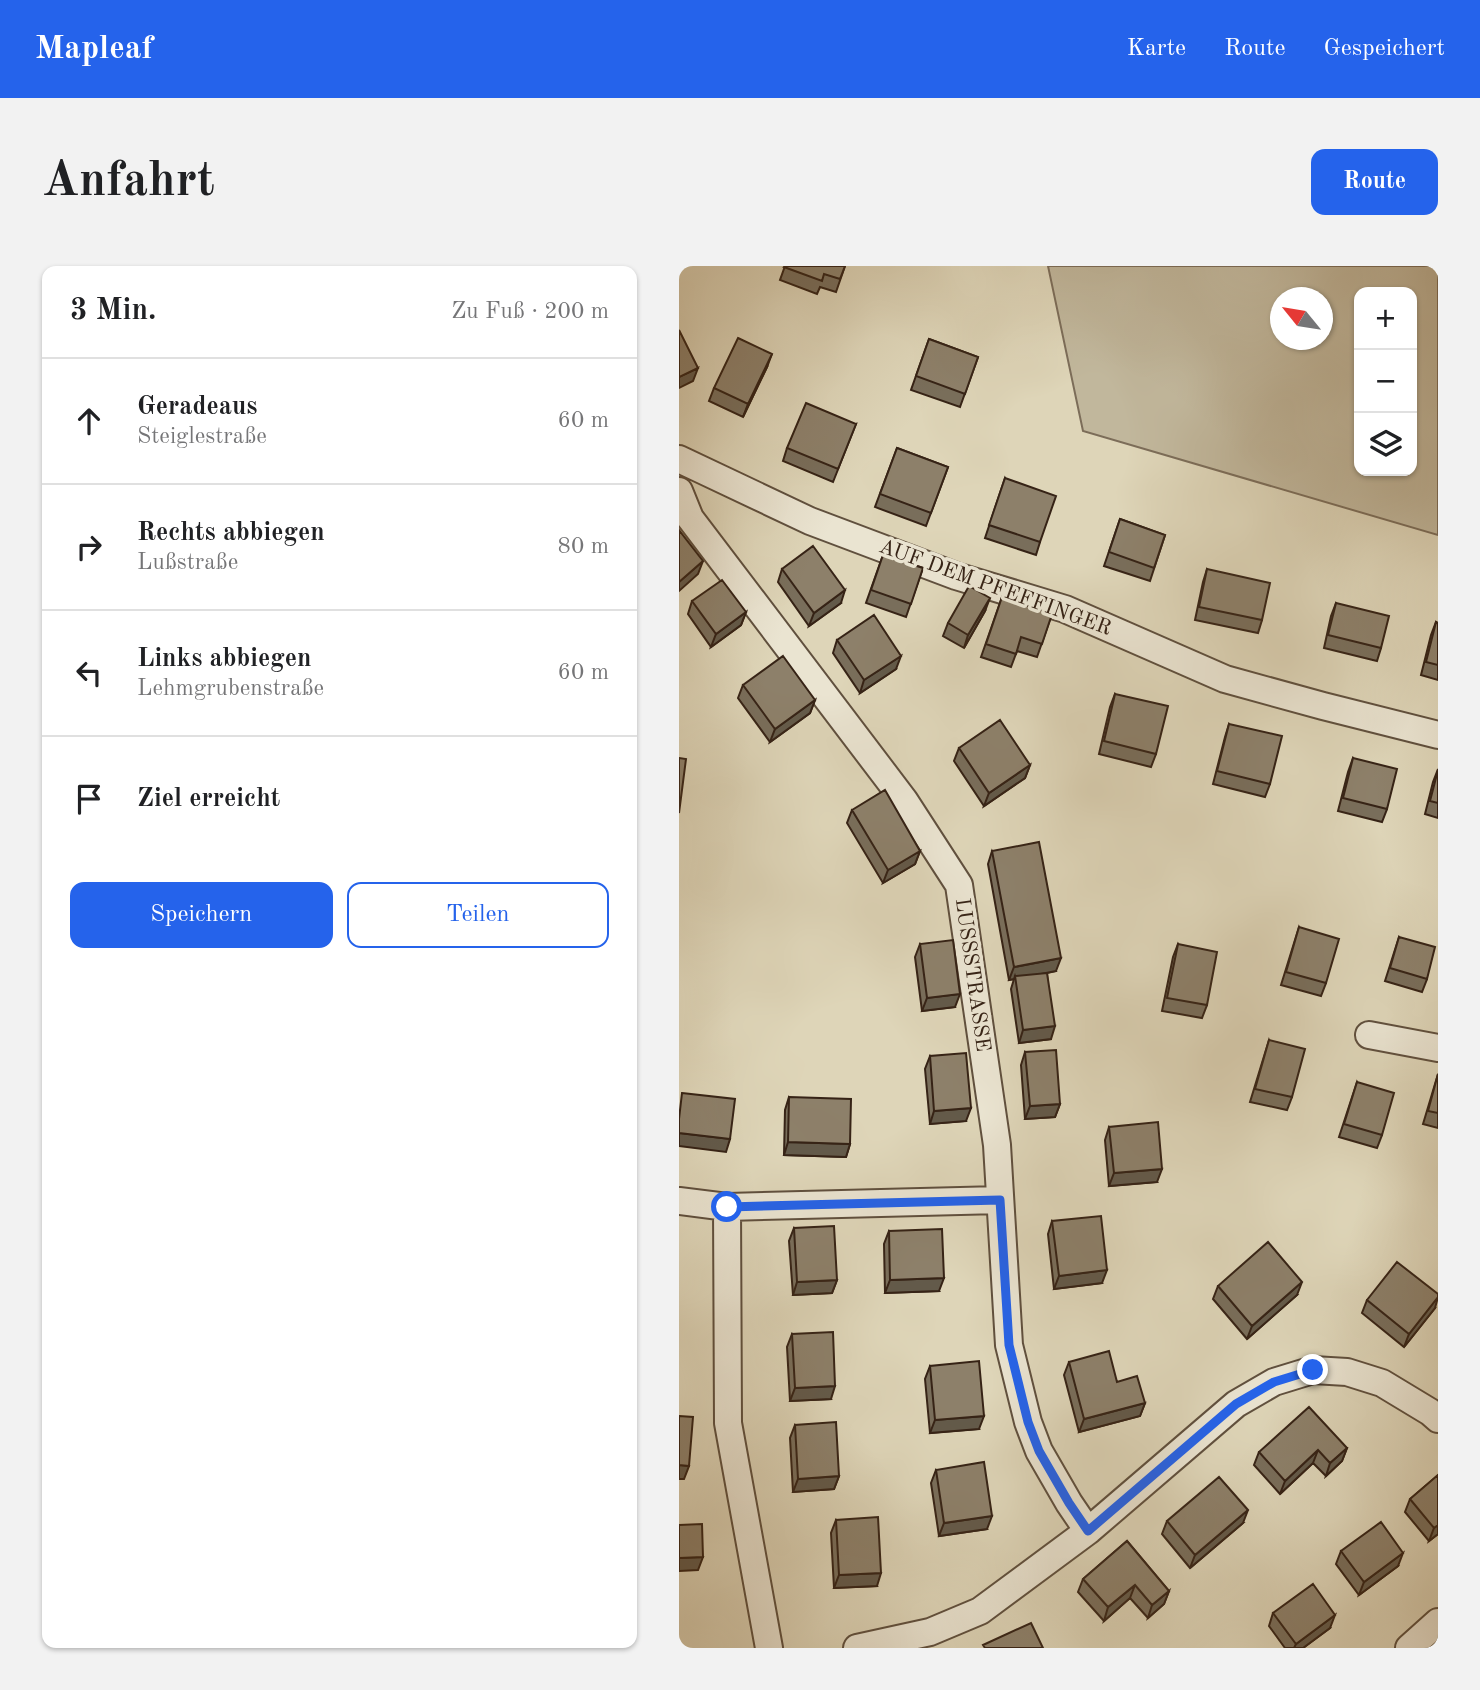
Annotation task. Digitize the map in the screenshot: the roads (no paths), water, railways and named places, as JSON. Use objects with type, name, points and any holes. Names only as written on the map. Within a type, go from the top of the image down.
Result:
[{"type":"street","name":"AUF DEM PFEFFINGER","points":[[679,459],[810,521],[956,576],[1065,609],[1225,679],[1438,735]]},
{"type":"street","name":"LUSSSTRASSE","points":[[679,491],[690,518],[904,800],[959,885],[997,1145],[1009,1345],[1028,1422],[1039,1451],[1088,1531]]},
{"type":"street","points":[[1369,1035],[1438,1048]]},
{"type":"street","points":[[679,1201],[727,1207],[1000,1200]]},
{"type":"street","points":[[727,1207],[728,1423],[769,1648]]},
{"type":"street","points":[[857,1648],[930,1632],[980,1611],[1088,1531],[1236,1404],[1274,1382],[1313,1370],[1347,1372],[1382,1383],[1438,1419]]},
{"type":"street","points":[[1409,1648],[1438,1622]]}]
